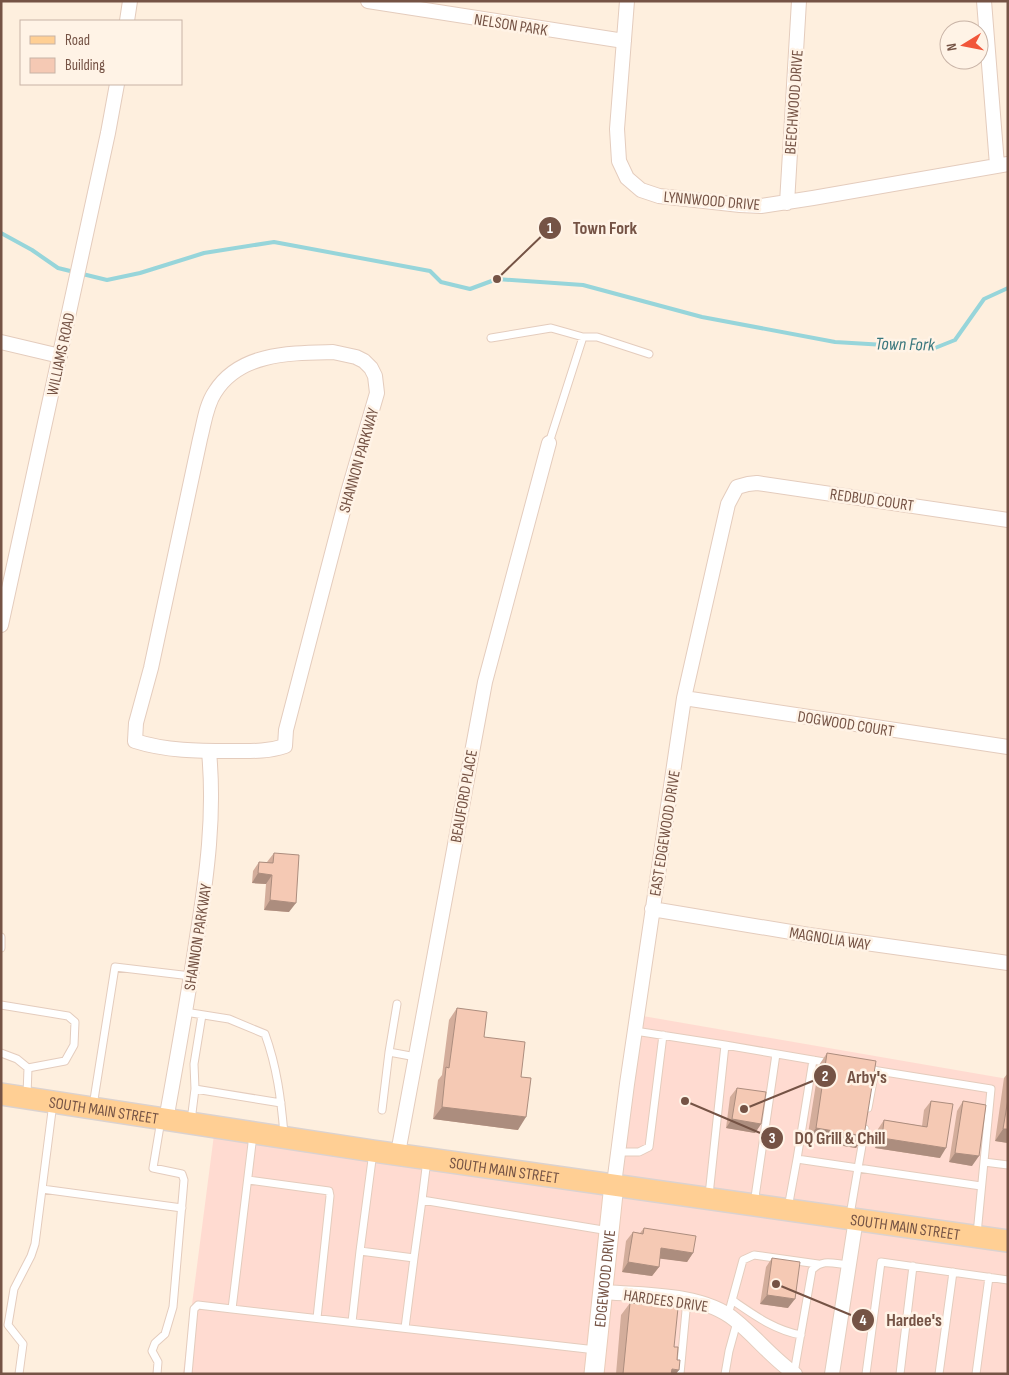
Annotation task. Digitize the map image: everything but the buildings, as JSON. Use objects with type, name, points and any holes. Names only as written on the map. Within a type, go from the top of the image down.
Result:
[{"type":"main road","name":"SOUTH MAIN STREET","points":[[1,1094],[373,1151],[398,1153],[1008,1241]]},
{"type":"street","points":[[127,20],[130,1]]},
{"type":"street","name":"NELSON PARK","points":[[368,1],[624,41]]},
{"type":"street","points":[[461,16],[462,1]]},
{"type":"street","name":"LYNNWOOD DRIVE","points":[[626,1],[617,129],[619,161],[628,178],[641,190],[659,196],[745,205],[787,203],[1003,165]]},
{"type":"street","name":"BEECHWOOD DRIVE","points":[[787,203],[799,1]]},
{"type":"street","points":[[984,1],[1003,165]]},
{"type":"street","name":"WILLIAMS ROAD","points":[[1,625],[108,134],[116,85]]},
{"type":"street","points":[[1,342],[60,356]]},
{"type":"street","name":"SHANNON PARKWAY","points":[[292,352],[333,352],[356,357],[364,361],[371,368],[375,376],[377,394],[323,586],[286,730],[285,746],[272,751],[209,752],[153,747],[135,741],[134,732],[151,668],[209,404],[214,392],[229,375],[258,360],[292,352]]},
{"type":"street","name":"BEAUFORD PLACE","points":[[398,1153],[485,682],[549,444]]},
{"type":"street","name":"REDBUD COURT","points":[[737,487],[757,483],[1008,520]]},
{"type":"street","name":"EAST EDGEWOOD DRIVE","points":[[614,1184],[652,909],[684,698],[728,504],[737,487]]},
{"type":"street","name":"DOGWOOD COURT","points":[[684,698],[1008,747]]},
{"type":"street","name":"SHANNON PARKWAY","points":[[163,1120],[185,1012],[210,847],[211,789],[209,752]]},
{"type":"street","name":"MAGNOLIA WAY","points":[[652,909],[809,935],[1008,963]]},
{"type":"street","name":"EDGEWOOD DRIVE","points":[[594,1374],[614,1184]]},
{"type":"street","points":[[832,1374],[848,1266],[852,1219]]},
{"type":"street","name":"HARDEES DRIVE","points":[[602,1292],[687,1300],[718,1308],[795,1373]]},
{"type":"lane","points":[[492,338],[551,328],[583,336],[597,337],[649,354]]},
{"type":"lane","points":[[549,444],[583,336]]},
{"type":"lane","points":[[1,937],[1,948]]},
{"type":"lane","points":[[93,1108],[115,967],[191,976]]},
{"type":"lane","points":[[382,1110],[397,1004]]},
{"type":"lane","points":[[1,1005],[68,1016],[75,1022],[74,1045],[65,1061],[28,1068]]},
{"type":"lane","points":[[185,1012],[229,1019],[265,1034],[274,1059],[284,1137]]},
{"type":"lane","points":[[191,1124],[194,1064],[202,1015]]},
{"type":"lane","points":[[635,1031],[839,1064]]},
{"type":"lane","points":[[618,1152],[639,1152],[649,1147],[663,1036]]},
{"type":"lane","points":[[709,1198],[725,1045]]},
{"type":"lane","points":[[389,1052],[416,1057]]},
{"type":"lane","points":[[1,1053],[17,1059],[28,1068]]},
{"type":"lane","points":[[754,1204],[776,1054]]},
{"type":"lane","points":[[787,1209],[797,1159],[812,1060]]},
{"type":"lane","points":[[27,1098],[28,1068]]},
{"type":"lane","points":[[857,1068],[990,1089],[977,1237]]},
{"type":"lane","points":[[852,1219],[858,1168],[875,1070]]},
{"type":"lane","points":[[194,1089],[281,1104]]},
{"type":"lane","points":[[18,1374],[23,1344],[8,1325],[14,1288],[31,1256],[35,1244],[53,1103]]},
{"type":"lane","points":[[157,1374],[158,1362],[152,1351],[154,1343],[165,1334],[173,1307],[184,1180],[182,1174],[153,1168],[163,1120]]},
{"type":"lane","points":[[232,1308],[253,1132]]},
{"type":"lane","points":[[352,1322],[373,1151]]},
{"type":"lane","points":[[406,1328],[428,1158]]},
{"type":"lane","points":[[797,1159],[981,1186]]},
{"type":"lane","points":[[984,1162],[1008,1165]]},
{"type":"lane","points":[[248,1180],[329,1191],[317,1318]]},
{"type":"lane","points":[[42,1189],[182,1208]]},
{"type":"lane","points":[[422,1200],[609,1231]]},
{"type":"lane","points":[[360,1251],[414,1258]]},
{"type":"lane","points":[[725,1374],[729,1352],[732,1300],[743,1260],[748,1256],[754,1255],[818,1264],[822,1262],[848,1266]]},
{"type":"lane","points":[[866,1374],[881,1262],[1008,1280]]},
{"type":"lane","points":[[795,1373],[812,1270],[818,1264]]},
{"type":"lane","points":[[900,1374],[914,1266]]},
{"type":"lane","points":[[939,1374],[953,1272]]},
{"type":"lane","points":[[976,1374],[989,1277]]},
{"type":"lane","points":[[680,1374],[687,1300]]},
{"type":"lane","points":[[732,1300],[762,1321],[789,1333],[801,1335]]},
{"type":"lane","points":[[188,1374],[194,1308],[198,1305],[597,1350]]},
{"type":"shaded area","points":[[637,1015],[1008,1079],[1008,1374],[183,1374],[215,1127],[614,1184]]},
{"type":"waterway","name":"Town Fork","points":[[1,233],[32,250],[58,268],[107,280],[140,273],[204,253],[274,242],[430,271],[441,282],[470,289],[497,279],[583,285],[702,317],[835,342],[935,348],[955,340],[984,299],[1008,288]]},
{"type":"place","name":"Town Fork","points":[[497,279]]},
{"type":"place","name":"DQ Grill & Chill","points":[[685,1101]]},
{"type":"place","name":"Arby's","points":[[744,1109]]},
{"type":"place","name":"Hardee's","points":[[776,1284]]}]
